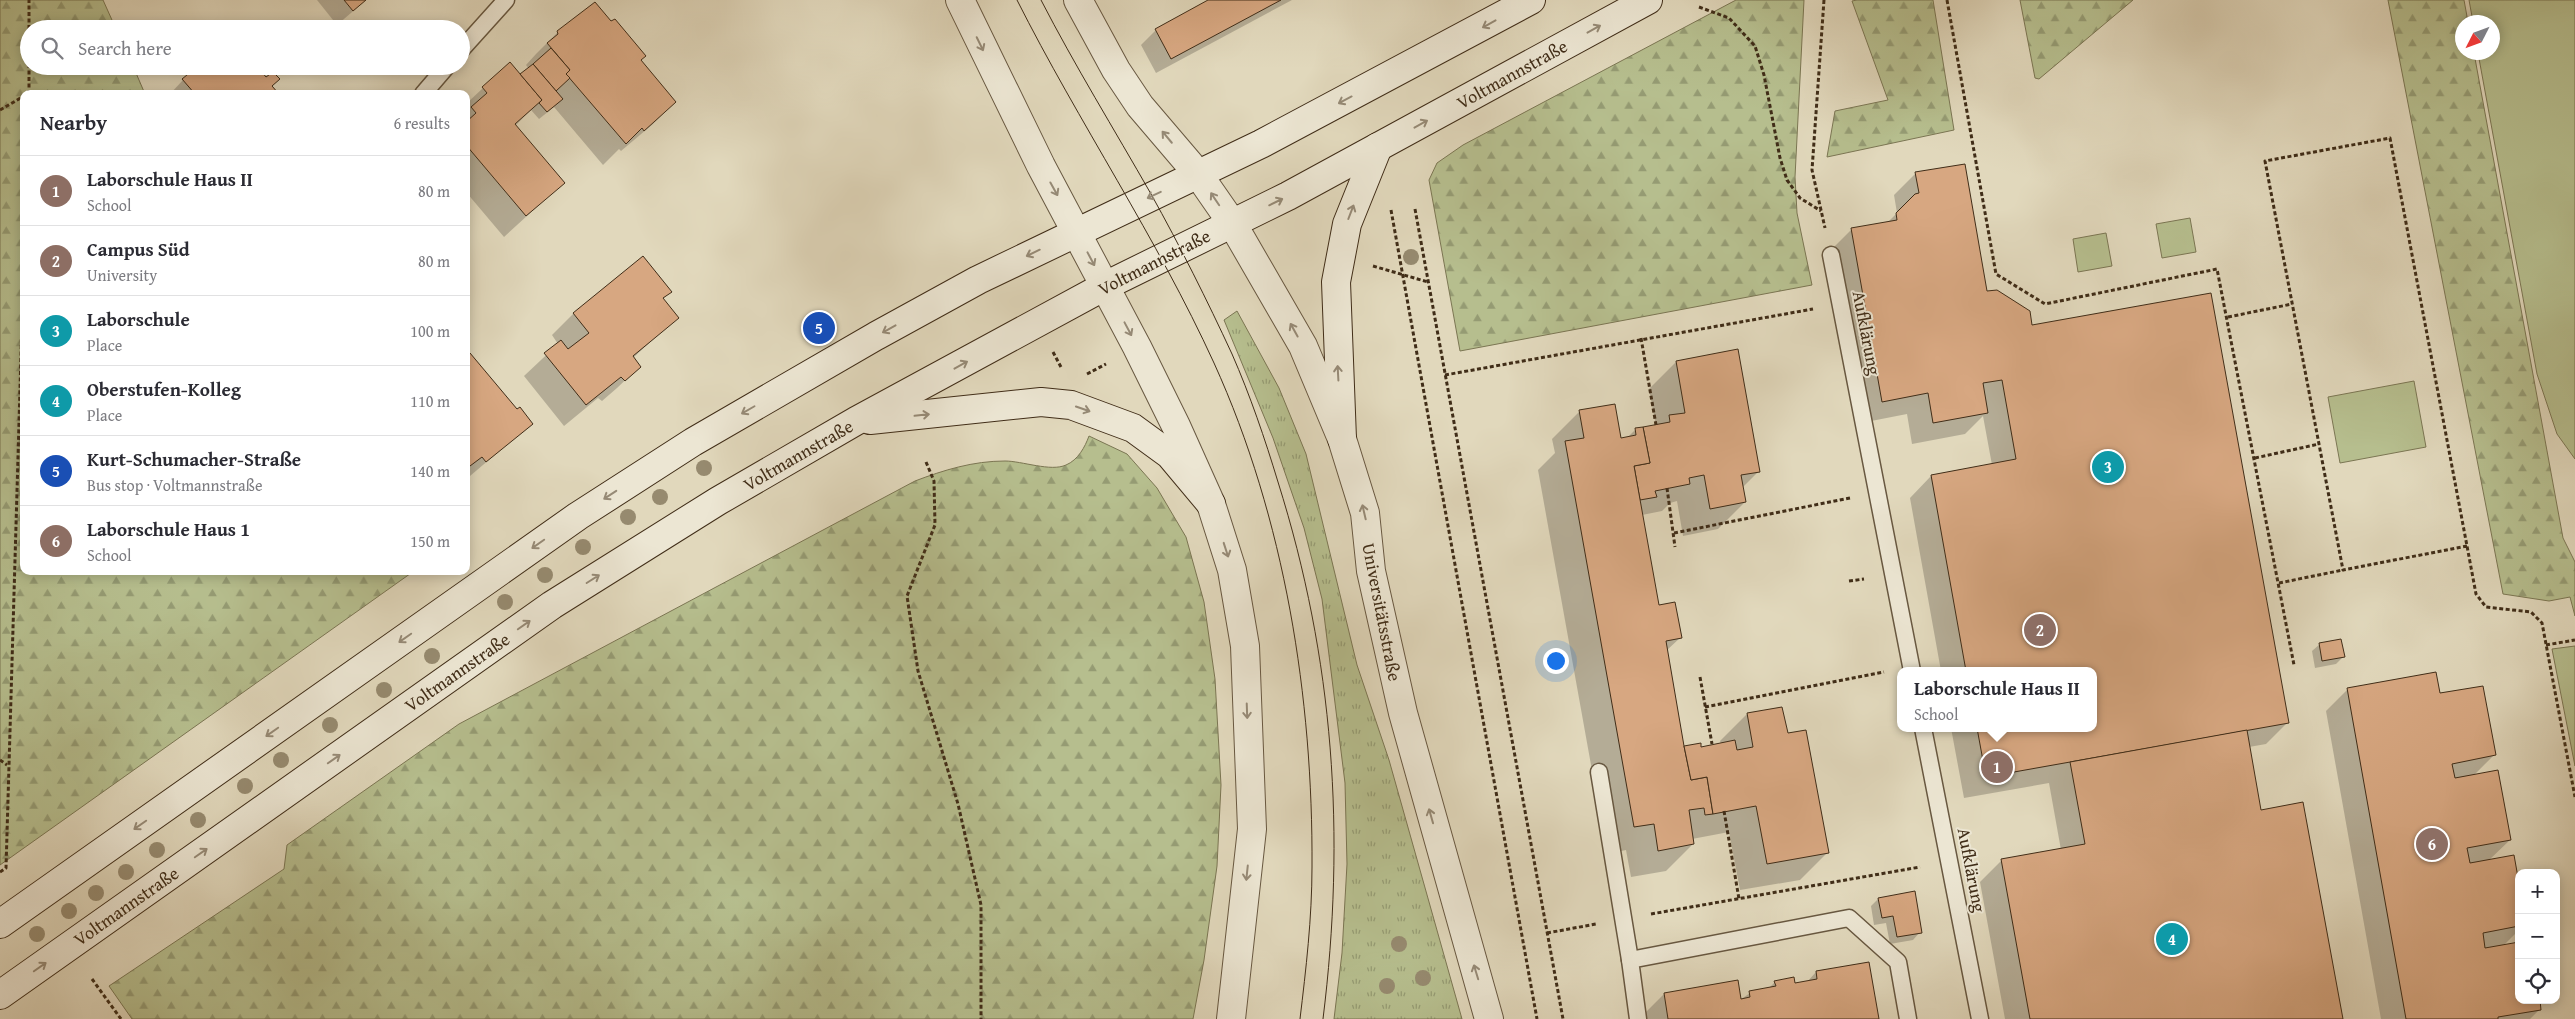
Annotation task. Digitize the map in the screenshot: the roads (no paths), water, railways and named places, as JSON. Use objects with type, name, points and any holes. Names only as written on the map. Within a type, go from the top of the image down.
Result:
[{"type":"street","points":[[960,0],[1041,166],[1077,232],[1176,426],[1211,504],[1232,570],[1245,646],[1252,829],[1231,1019]]},
{"type":"street","name":"Universitätsstraße","points":[[1078,0],[1116,70],[1140,106],[1198,174],[1232,223],[1303,346],[1342,439],[1365,513],[1371,570],[1403,713],[1489,1019]]},
{"type":"street","points":[[0,924],[578,516],[693,442],[876,336],[978,280],[1198,174],[1452,44],[1531,0]]},
{"type":"street","name":"Voltmannstraße","points":[[0,995],[552,605],[718,501],[856,421],[1105,286],[1288,196],[1648,0]]},
{"type":"street","points":[[1342,439],[1336,282],[1346,224],[1378,147]]},
{"type":"street","points":[[856,421],[1041,402],[1071,404],[1133,428],[1170,455],[1211,504]]},
{"type":"lane","points":[[470,40],[506,0]]},
{"type":"lane","points":[[426,90],[439,75]]},
{"type":"lane","name":"Aufklärung","points":[[1831,255],[1912,667]]},
{"type":"lane","name":"Aufklärung","points":[[1925,732],[1980,1019]]},
{"type":"lane","points":[[1599,772],[1638,1019]]},
{"type":"lane","points":[[1630,960],[1849,918],[1898,962],[1908,1019]]},
{"type":"tram line","points":[[1017,0],[1192,317],[1239,423],[1259,484],[1276,546],[1290,610],[1300,674],[1307,739],[1311,803],[1312,886],[1300,1019]]},
{"type":"tram line","points":[[1041,0],[1162,214],[1232,354],[1262,433],[1297,549],[1312,615],[1323,681],[1334,815],[1334,882],[1323,1019]]},
{"type":"place","name":"Kurt-Schumacher-Straße","points":[[819,328]]},
{"type":"place","name":"Laborschule","points":[[2108,467]]},
{"type":"place","name":"Campus Süd","points":[[2040,630]]},
{"type":"place","name":"Laborschule Haus II","points":[[1997,767]]},
{"type":"place","name":"Laborschule Haus 1","points":[[2432,844]]},
{"type":"place","name":"Oberstufen-Kolleg","points":[[2172,939]]}]
